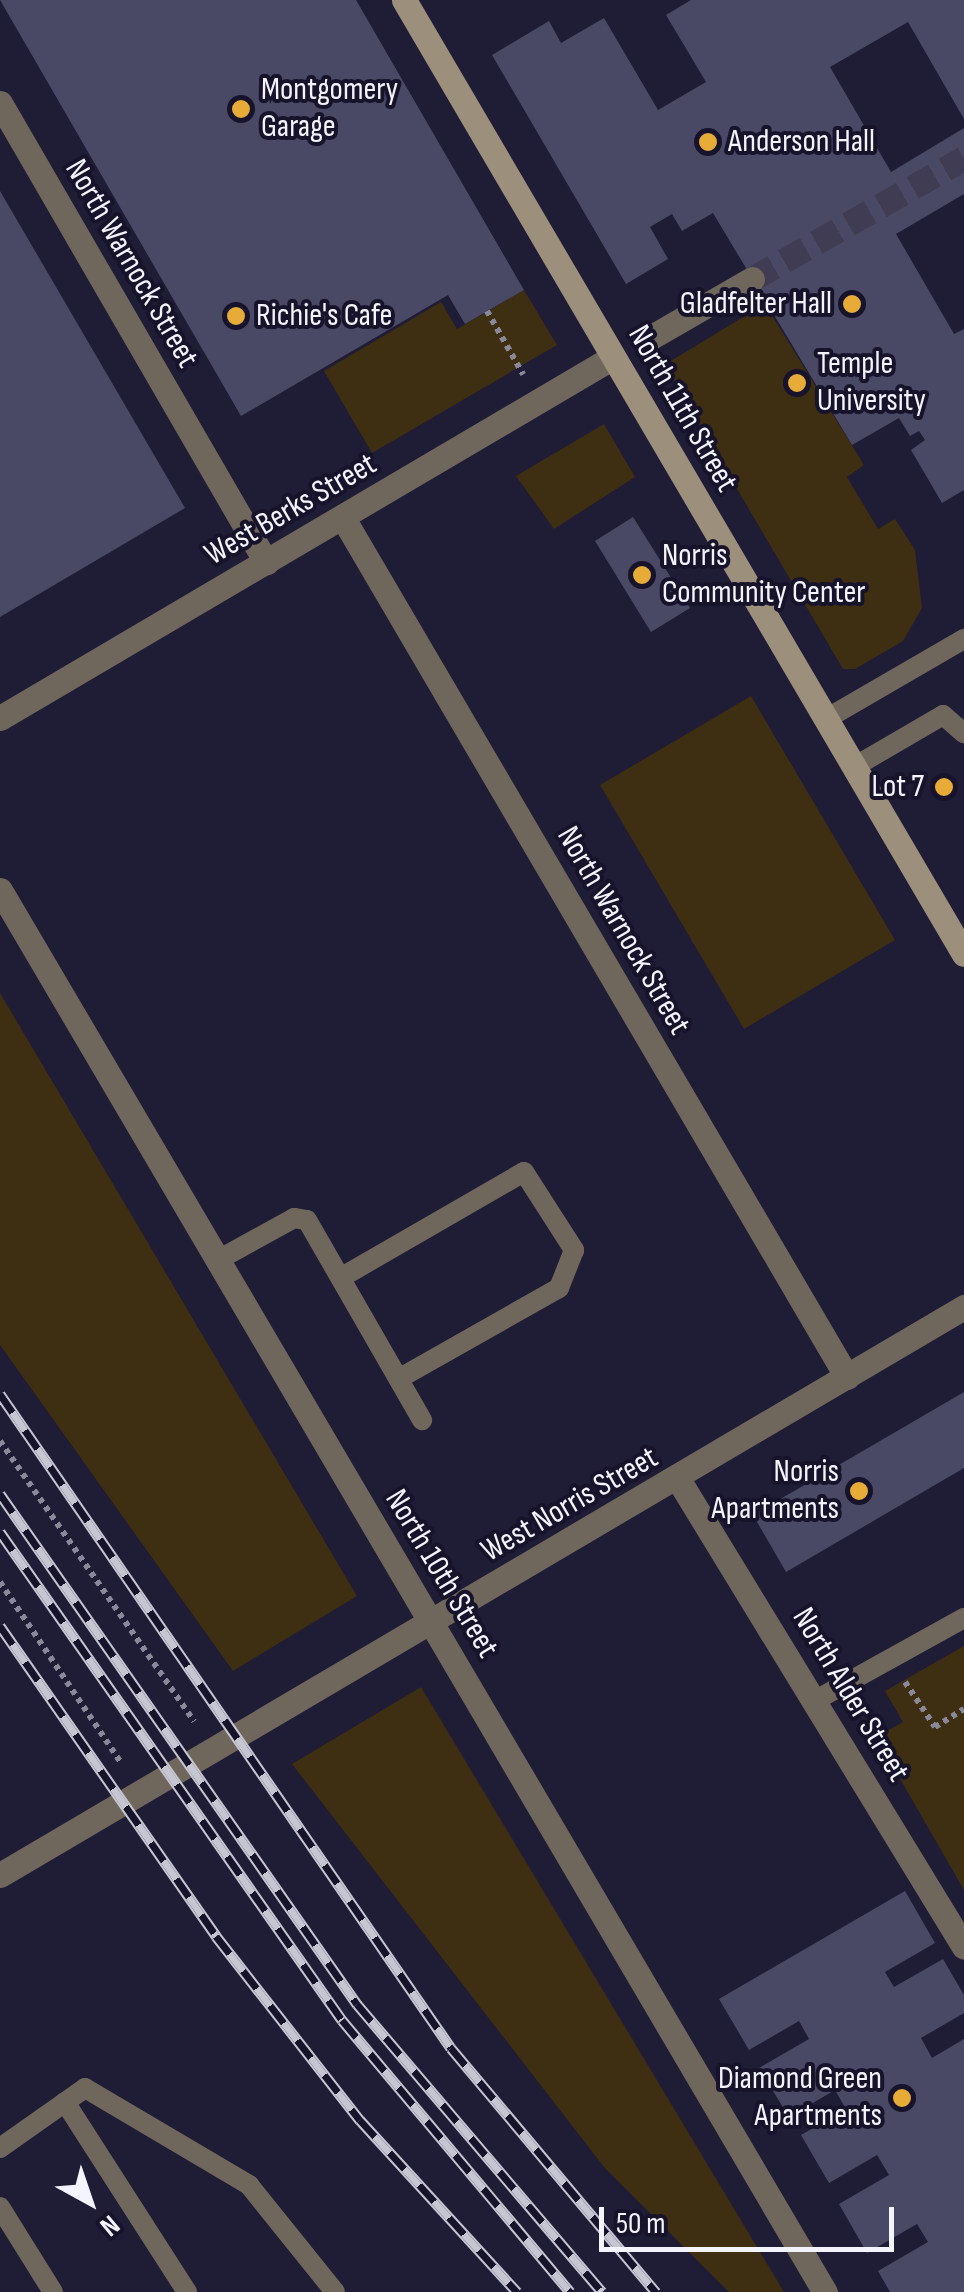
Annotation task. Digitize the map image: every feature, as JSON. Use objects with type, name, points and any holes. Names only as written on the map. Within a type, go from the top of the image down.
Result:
[{"type":"main road","name":"North 11th Street","points":[[404,0],[964,954]]},
{"type":"street","name":"North Warnock Street","points":[[0,103],[266,562]]},
{"type":"street","points":[[648,338],[752,279]]},
{"type":"street","name":"West Berks Street","points":[[0,718],[613,356]]},
{"type":"street","name":"North Warnock Street","points":[[343,518],[847,1377]]},
{"type":"street","name":"North 10th Street","points":[[0,890],[825,2292]]},
{"type":"street","name":"West Norris Street","points":[[0,1875],[432,1624],[964,1307]]},
{"type":"street","name":"North Alder Street","points":[[678,1479],[964,1947]]},
{"type":"lane","points":[[826,719],[964,638]]},
{"type":"lane","points":[[854,767],[943,716],[964,733]]},
{"type":"lane","points":[[342,1277],[524,1172],[574,1250],[559,1288],[400,1378]]},
{"type":"lane","points":[[218,1260],[294,1218],[307,1220],[422,1420]]},
{"type":"lane","points":[[816,1700],[964,1618]]},
{"type":"lane","points":[[0,2148],[85,2088],[249,2185],[335,2292]]},
{"type":"lane","points":[[66,2102],[188,2292]]},
{"type":"lane","points":[[0,2206],[54,2292]]},
{"type":"path","points":[[487,311],[539,401]]},
{"type":"path","points":[[0,1442],[194,1721]]},
{"type":"path","points":[[0,1582],[121,1764]]},
{"type":"path","points":[[890,1659],[935,1727],[964,1709]]},
{"type":"shaded area","points":[[524,290],[557,345],[372,453],[324,371],[441,302],[457,329]]},
{"type":"shaded area","points":[[765,304],[864,465],[847,477],[878,529],[895,519],[915,550],[922,608],[903,641],[855,669],[843,669],[664,365]]},
{"type":"shaded area","points":[[604,424],[635,477],[554,529],[516,476]]},
{"type":"shaded area","points":[[751,696],[895,940],[744,1029],[600,785]]},
{"type":"shaded area","points":[[0,993],[357,1596],[233,1671],[0,1345]]},
{"type":"shaded area","points":[[964,1646],[964,1890],[876,1737],[903,1722],[885,1691]]},
{"type":"shaded area","points":[[421,1687],[784,2292],[729,2292],[604,2167],[292,1764]]},
{"type":"building","name":"Montgomery Garage","points":[[0,0],[356,0],[524,290],[465,324],[448,295],[241,416]]},
{"type":"building","name":"Anderson Hall","points":[[691,0],[964,0],[964,119],[908,22],[830,67],[891,172],[964,128],[964,194],[896,234],[954,334],[964,329],[964,490],[942,503],[911,450],[925,440],[919,431],[910,436],[899,418],[852,445],[713,213],[682,231],[672,214],[650,227],[668,259],[626,284],[492,55],[549,21],[561,43],[604,18],[658,110],[706,82],[666,15]]},
{"type":"building","points":[[0,191],[185,508],[0,617]]},
{"type":"building","name":"Norris Community Center","points":[[633,517],[690,608],[651,632],[595,541]]},
{"type":"building","name":"Norris Apartments","points":[[964,1392],[964,1468],[786,1572],[753,1515]]},
{"type":"building","name":"Diamond Green Apartments","points":[[905,1891],[935,1943],[885,1972],[894,1987],[943,1959],[964,1995],[964,2013],[921,2038],[932,2058],[964,2039],[964,2292],[890,2292],[878,2271],[928,2242],[917,2224],[867,2253],[839,2204],[889,2175],[877,2155],[829,2183],[801,2135],[846,2109],[835,2090],[789,2117],[759,2068],[809,2039],[799,2021],[749,2050],[719,1999]]},
{"type":"tunnel","points":[[752,279],[964,158]]},
{"type":"railway","points":[[0,1394],[451,2048],[656,2292]]},
{"type":"railway","points":[[0,1494],[357,2004],[602,2292]]},
{"type":"railway","points":[[0,1532],[342,2020],[570,2292]]},
{"type":"railway","points":[[0,1626],[216,1936],[360,2120],[517,2292]]},
{"type":"place","name":"Montgomery Garage","points":[[241,109]]},
{"type":"place","name":"Anderson Hall","points":[[708,142]]},
{"type":"place","name":"Gladfelter Hall","points":[[852,304]]},
{"type":"place","name":"Richie's Cafe","points":[[236,316]]},
{"type":"place","name":"Temple University","points":[[797,383]]},
{"type":"place","name":"Norris Community Center","points":[[642,575]]},
{"type":"place","name":"Lot 7","points":[[944,787]]},
{"type":"place","name":"Norris Apartments","points":[[859,1491]]},
{"type":"place","name":"Diamond Green Apartments","points":[[902,2098]]}]
